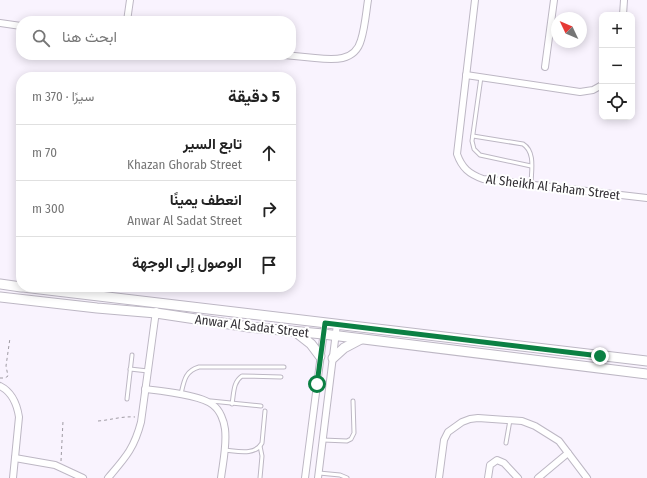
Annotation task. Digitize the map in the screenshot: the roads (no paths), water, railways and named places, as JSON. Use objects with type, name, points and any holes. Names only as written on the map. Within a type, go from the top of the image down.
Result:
[{"type":"street","points":[[128,16],[130,0]]},
{"type":"street","points":[[296,56],[335,60],[343,59],[351,55],[361,42],[368,0]]},
{"type":"street","name":"Al Sheikh Al Faham Street","points":[[475,0],[457,154],[466,170],[474,176],[483,179],[647,198]]},
{"type":"street","points":[[545,67],[554,0]]},
{"type":"street","points":[[623,12],[624,0]]},
{"type":"street","points":[[0,23],[16,25]]},
{"type":"street","points":[[466,75],[580,92],[593,90],[599,86]]},
{"type":"street","name":"Anwar Al Sadat Street","points":[[0,284],[16,286]]},
{"type":"street","name":"Anwar Al Sadat Street","points":[[64,292],[647,362]]},
{"type":"street","name":"Anwar Al Sadat Street","points":[[0,297],[156,313],[249,326],[647,374]]},
{"type":"street","points":[[108,478],[133,446],[137,437],[157,303]]},
{"type":"street","points":[[305,478],[325,323]]},
{"type":"street","points":[[319,476],[337,324]]},
{"type":"street","points":[[294,331],[311,344],[320,356]]},
{"type":"street","points":[[333,358],[344,348],[361,339]]},
{"type":"street","points":[[0,386],[10,394],[18,408],[19,417],[13,478]]},
{"type":"street","points":[[145,389],[181,394],[207,401],[214,405],[223,421],[225,433],[221,478]]},
{"type":"street","points":[[440,478],[444,440],[448,432],[454,426],[470,419],[478,418],[522,421],[535,426],[559,441],[587,478]]},
{"type":"street","points":[[538,478],[568,453]]},
{"type":"street","points":[[15,458],[55,465],[83,478]]},
{"type":"street","points":[[488,478],[490,465],[497,460],[504,463],[518,478]]},
{"type":"lane","points":[[481,77],[473,145],[480,155],[531,166]]},
{"type":"lane","points":[[473,136],[523,144],[527,146],[532,154],[531,185]]},
{"type":"lane","points":[[127,399],[132,355]]},
{"type":"lane","points":[[181,394],[186,375],[194,369],[200,367],[284,367]]},
{"type":"lane","points":[[256,367],[258,376]]},
{"type":"lane","points":[[130,369],[148,371]]},
{"type":"lane","points":[[232,404],[235,385],[239,378],[246,375],[281,377]]},
{"type":"lane","points":[[207,401],[261,406]]},
{"type":"lane","points":[[323,440],[347,441],[351,439],[354,433],[353,401]]},
{"type":"lane","points":[[224,450],[250,452],[256,450],[262,443],[266,411]]},
{"type":"lane","points":[[506,443],[510,420]]},
{"type":"lane","points":[[260,446],[262,456],[260,478]]},
{"type":"lane","points":[[319,476],[340,475],[347,478]]}]
